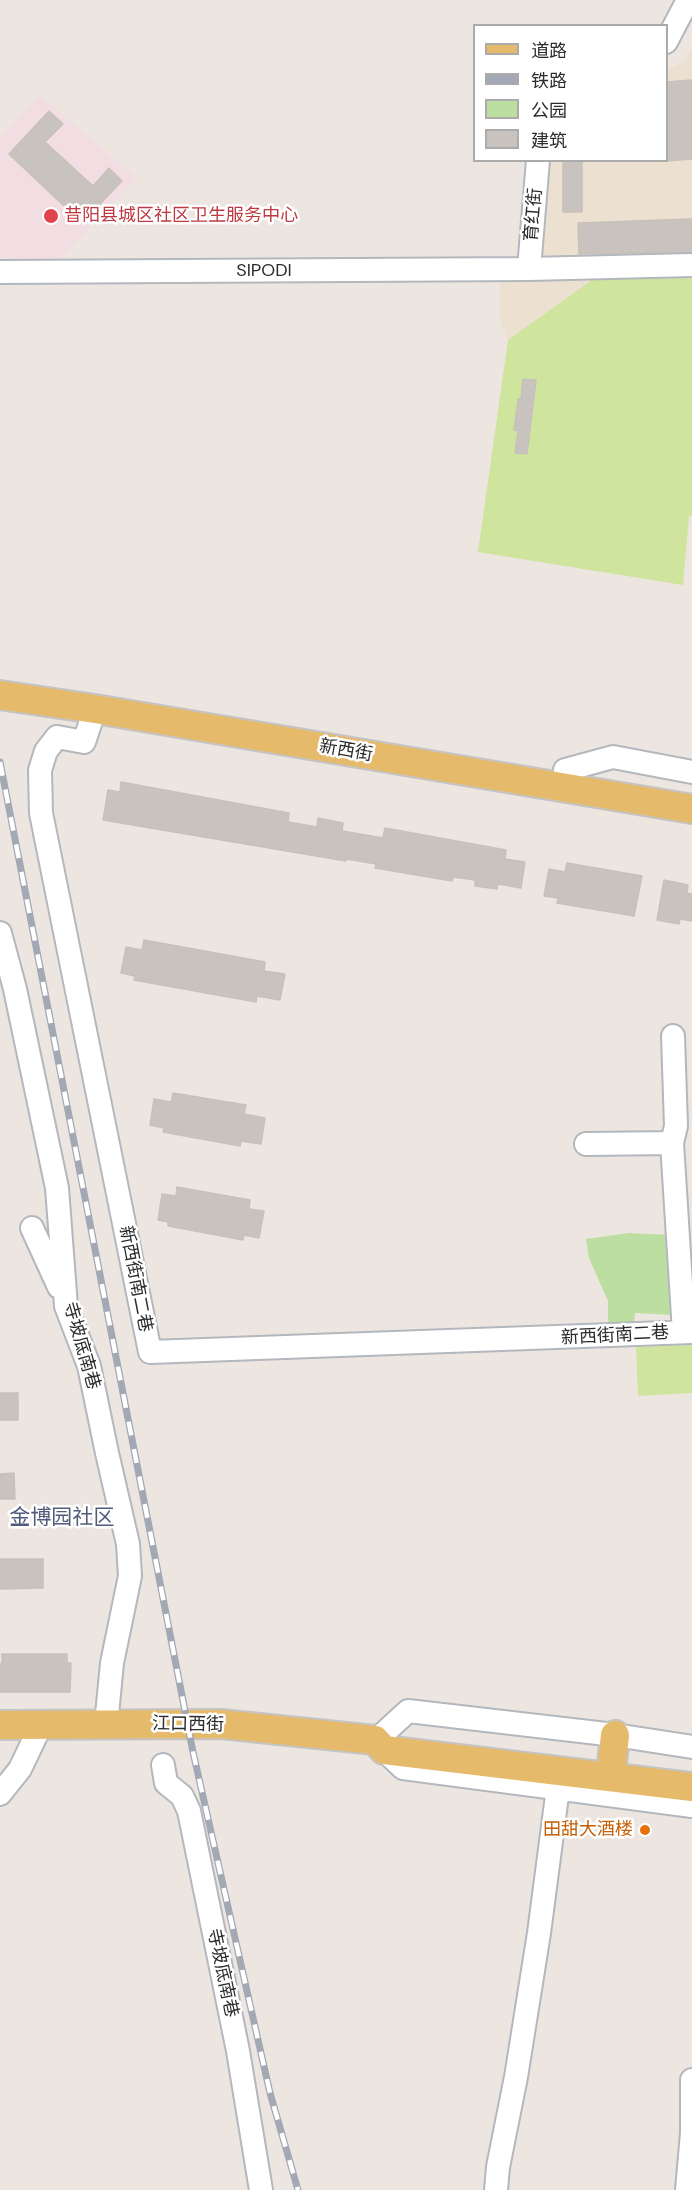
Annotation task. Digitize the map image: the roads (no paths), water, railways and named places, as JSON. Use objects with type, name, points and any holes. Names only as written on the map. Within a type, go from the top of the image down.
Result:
[{"type":"main road","name":"新西街","points":[[0,677],[692,791]]},
{"type":"main road","name":"新西街","points":[[0,695],[692,809]]},
{"type":"main road","name":"江口西街","points":[[0,1725],[220,1724],[381,1741],[612,1779],[692,1788]]},
{"type":"main road","points":[[612,1779],[615,1735]]},
{"type":"main road","name":"江口西街","points":[[612,1779],[692,1775]]},
{"type":"street","points":[[668,38],[688,0]]},
{"type":"street","name":"育红街","points":[[529,269],[538,162]]},
{"type":"street","name":"SIPODI","points":[[0,272],[529,269],[692,265]]},
{"type":"street","name":"新西街南二巷","points":[[95,709],[84,742],[57,737],[46,751],[40,770],[41,813],[150,1352],[688,1332]]},
{"type":"street","points":[[565,770],[612,757],[692,772]]},
{"type":"street","name":"寺坡底南巷","points":[[0,933],[20,1011],[57,1188],[66,1306],[89,1366],[106,1453],[128,1544],[130,1576],[112,1663],[106,1725]]},
{"type":"street","points":[[673,1036],[676,1126],[672,1143],[688,1332]]},
{"type":"street","points":[[586,1144],[672,1143]]},
{"type":"street","points":[[32,1228],[55,1276],[66,1306]]},
{"type":"street","points":[[692,1747],[615,1735],[408,1711],[381,1741],[403,1768],[558,1788],[612,1779],[692,1806]]},
{"type":"street","points":[[0,1794],[20,1769],[41,1725]]},
{"type":"street","name":"寺坡底南巷","points":[[163,1765],[166,1783],[182,1796],[189,1811],[237,2051],[261,2190]]},
{"type":"street","points":[[496,2190],[498,2167],[516,2077],[539,1933],[558,1788]]},
{"type":"street","points":[[687,2190],[692,2133],[692,2080]]},
{"type":"railway","points":[[0,762],[193,1752],[270,2093],[298,2190]]},
{"type":"place","name":"昔阳县城区社区卫生服务中心","points":[[51,216]]},
{"type":"place","name":"田甜大酒楼","points":[[645,1830]]},
{"type":"district","name":"金博园社区","points":[[62,1518]]}]
